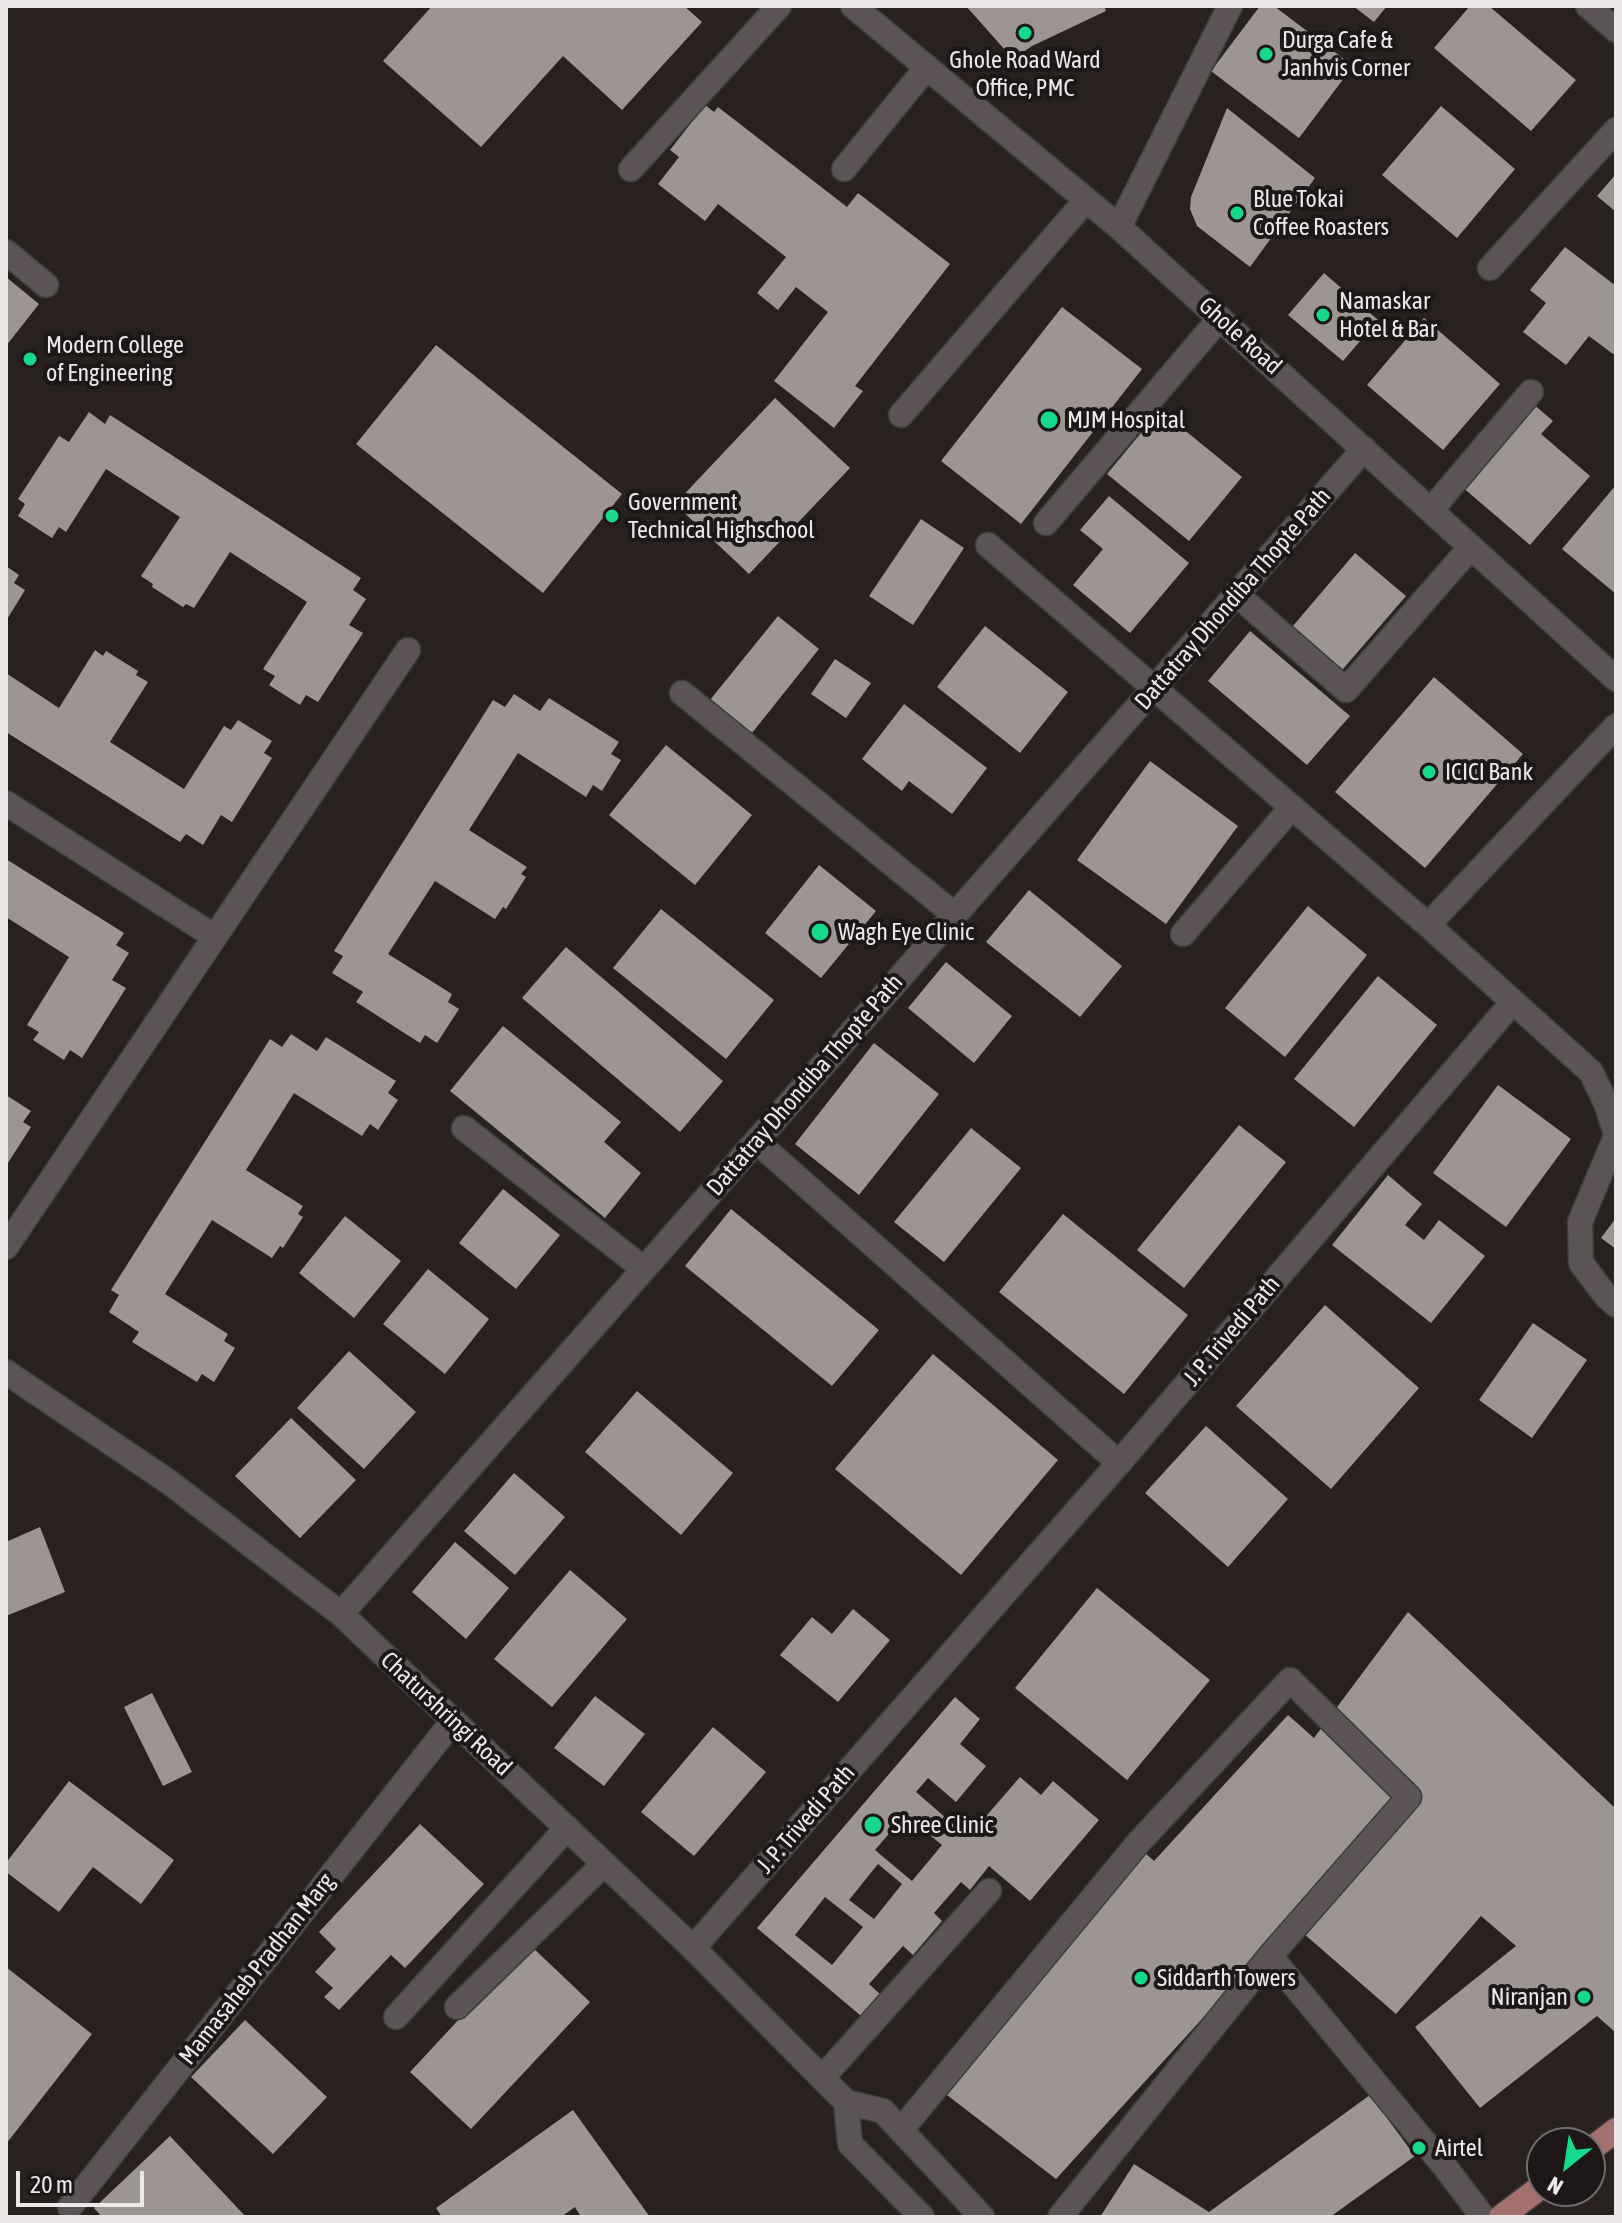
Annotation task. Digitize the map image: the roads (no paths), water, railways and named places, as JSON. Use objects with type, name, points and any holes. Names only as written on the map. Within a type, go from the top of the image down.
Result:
[{"type":"main road","points":[[1501,2217],[1526,2198]]},
{"type":"street","points":[[631,169],[779,6]]},
{"type":"street","name":"Ghole Road","points":[[853,6],[1119,227],[1616,679]]},
{"type":"street","points":[[1119,227],[1230,6]]},
{"type":"street","points":[[1588,6],[1616,30]]},
{"type":"street","points":[[844,169],[927,67]]},
{"type":"street","points":[[1490,268],[1616,130]]},
{"type":"street","points":[[901,415],[1086,200]]},
{"type":"street","points":[[6,252],[46,285]]},
{"type":"street","points":[[1046,523],[1220,318]]},
{"type":"street","points":[[1431,510],[1531,392]]},
{"type":"street","name":"Dattatray Dhondiba Thopte Path","points":[[341,1614],[1364,449]]},
{"type":"street","points":[[988,545],[1428,925],[1591,1072],[1606,1103],[1616,1135],[1580,1222],[1581,1263],[1616,1305]]},
{"type":"street","points":[[1236,594],[1346,690],[1471,547]]},
{"type":"street","points":[[6,1247],[408,650]]},
{"type":"street","points":[[682,693],[955,915]]},
{"type":"street","points":[[1428,925],[1616,726]]},
{"type":"street","points":[[6,803],[215,937]]},
{"type":"street","points":[[1183,934],[1292,807]]},
{"type":"street","name":"J. P. Trivedi Path","points":[[693,1948],[1119,1463],[1512,1003]]},
{"type":"street","points":[[464,1128],[644,1269]]},
{"type":"street","points":[[756,1141],[1119,1463]]},
{"type":"street","name":"Chaturshringi Road","points":[[6,1372],[169,1482],[341,1614],[693,1948],[846,2102]]},
{"type":"street","points":[[901,2130],[1139,1842],[1290,1680],[1409,1797],[1270,1956],[1060,2217]]},
{"type":"street","name":"Mamasaheb Pradhan Marg","points":[[66,2212],[453,1721]]},
{"type":"street","points":[[396,2017],[567,1828]]},
{"type":"street","points":[[457,2007],[604,1864]]},
{"type":"street","points":[[823,2077],[989,1891]]},
{"type":"street","points":[[1270,1956],[1483,2217]]},
{"type":"street","points":[[922,2217],[850,2144],[846,2102],[883,2111],[982,2217]]},
{"type":"place","name":"Ghole Road Ward Office, PMC","points":[[1025,33]]},
{"type":"place","name":"Durga Cafe & Janhvis Corner","points":[[1266,54]]},
{"type":"place","name":"Blue Tokai Coffee Roasters","points":[[1237,213]]},
{"type":"place","name":"Namaskar Hotel & Bar","points":[[1323,315]]},
{"type":"place","name":"Modern College of Engineering","points":[[30,359]]},
{"type":"place","name":"MJM Hospital","points":[[1049,420]]},
{"type":"place","name":"Government Technical Highschool","points":[[612,516]]},
{"type":"place","name":"ICICI Bank","points":[[1429,772]]},
{"type":"place","name":"Wagh Eye Clinic","points":[[820,932]]},
{"type":"place","name":"Shree Clinic","points":[[873,1825]]},
{"type":"place","name":"Siddarth Towers","points":[[1141,1978]]},
{"type":"place","name":"Niranjan","points":[[1584,1997]]},
{"type":"place","name":"Airtel","points":[[1419,2148]]}]
